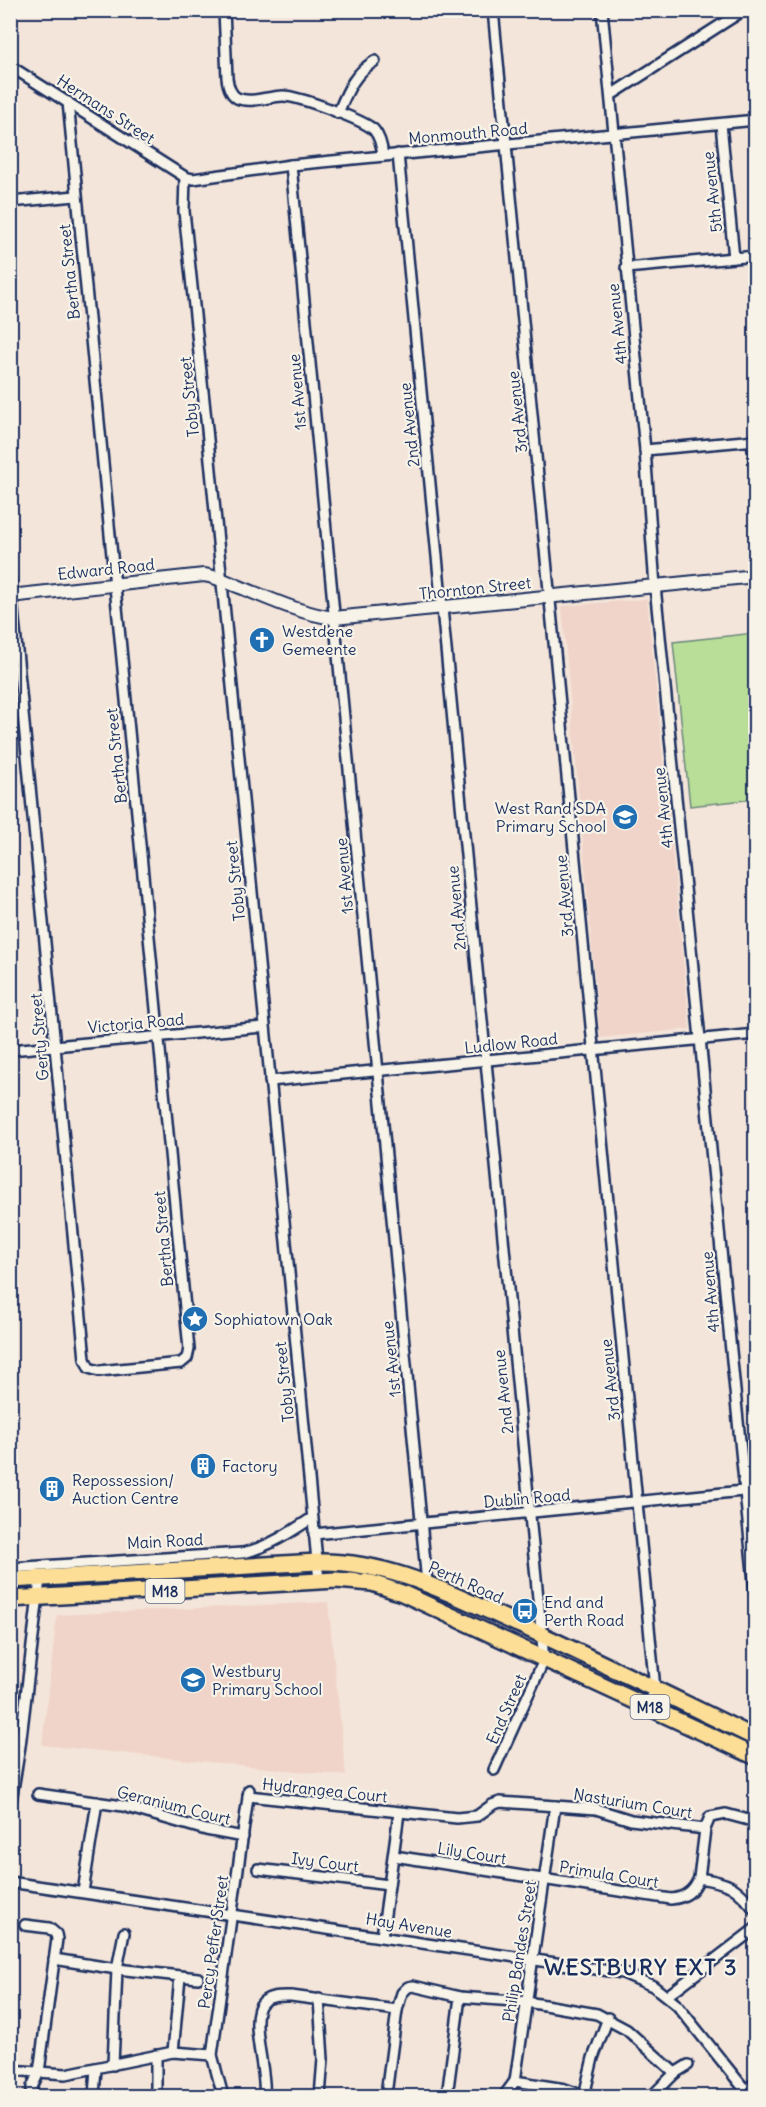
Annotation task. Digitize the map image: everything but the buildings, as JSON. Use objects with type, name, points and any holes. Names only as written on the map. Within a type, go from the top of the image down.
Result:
[{"type":"main road","name":"Perth Road","points":[[317,1562],[371,1566],[427,1583],[542,1635],[756,1738]]},
{"type":"main road","name":"Main Road","points":[[10,1580],[317,1562]]},
{"type":"main road","name":"M18","points":[[10,1599],[319,1581],[349,1580],[384,1586],[756,1757]]},
{"type":"street","points":[[225,10],[227,78],[232,94],[245,99],[283,96],[300,98],[338,113],[376,132],[383,156]]},
{"type":"street","name":"3rd Avenue","points":[[493,10],[655,1689],[648,1706]]},
{"type":"street","name":"4th Avenue","points":[[602,10],[645,450],[655,586],[756,1602]]},
{"type":"street","points":[[611,94],[744,10]]},
{"type":"street","points":[[338,113],[359,73],[375,61]]},
{"type":"street","name":"Hermans Street","points":[[10,66],[185,177]]},
{"type":"street","name":"Bertha Street","points":[[68,102],[189,1349],[187,1358],[181,1363],[141,1368]]},
{"type":"street","name":"Monmouth Road","points":[[185,177],[198,179],[291,165],[756,120]]},
{"type":"street","name":"5th Avenue","points":[[721,123],[734,258]]},
{"type":"street","name":"2nd Avenue","points":[[398,154],[544,1660]]},
{"type":"street","name":"1st Avenue","points":[[291,165],[427,1583]]},
{"type":"street","name":"Toby Street","points":[[185,177],[184,211],[319,1581]]},
{"type":"street","points":[[10,202],[76,196]]},
{"type":"street","points":[[626,268],[756,256]]},
{"type":"street","points":[[645,450],[754,441],[756,474]]},
{"type":"street","name":"Thornton Street","points":[[204,575],[222,579],[313,614],[334,618],[756,576]]},
{"type":"street","name":"Edward Road","points":[[11,596],[204,575]]},
{"type":"street","name":"Gerty Street","points":[[10,578],[86,1364],[94,1371],[141,1368]]},
{"type":"street","name":"Victoria Road","points":[[10,1050],[264,1027]]},
{"type":"street","name":"Ludlow Road","points":[[270,1081],[756,1035]]},
{"type":"street","name":"Dublin Road","points":[[314,1534],[637,1502],[743,1486],[756,1479]]},
{"type":"street","name":"Main Road","points":[[10,1568],[242,1553],[261,1547],[297,1529],[312,1518]]},
{"type":"street","points":[[10,1808],[40,1579]]},
{"type":"street","name":"End Street","points":[[494,1770],[544,1660]]},
{"type":"street","name":"Hydrangea Court","points":[[249,1793],[399,1813],[465,1818],[477,1816],[492,1804],[500,1802],[555,1806]]},
{"type":"street","name":"Percy Peffer Street","points":[[223,2097],[213,2055],[249,1793]]},
{"type":"street","name":"Geranium Court","points":[[38,1794],[139,1810],[221,1834],[243,1837]]},
{"type":"street","points":[[83,1893],[97,1802]]},
{"type":"street","name":"Nasturium Court","points":[[555,1806],[596,1809],[631,1820],[705,1830]]},
{"type":"street","name":"Philip Bandes Street","points":[[504,2097],[515,2081],[555,1806]]},
{"type":"street","points":[[382,1936],[399,1813]]},
{"type":"street","points":[[756,1822],[738,1816],[719,1814],[710,1817],[705,1830],[699,1878],[728,1884],[741,1894],[756,1911]]},
{"type":"street","name":"Lily Court","points":[[394,1857],[545,1879]]},
{"type":"street","name":"Ivy Court","points":[[258,1869],[389,1885]]},
{"type":"street","name":"Primula Court","points":[[545,1879],[670,1899],[692,1890],[699,1878]]},
{"type":"street","name":"Hay Avenue","points":[[10,1882],[623,1972],[642,1979],[667,1996],[687,2016],[748,2093]]},
{"type":"street","points":[[25,1925],[49,1928],[56,1934],[39,2073],[32,2087],[31,2097]]},
{"type":"street","points":[[667,1996],[755,1930]]},
{"type":"street","points":[[113,2065],[117,1969],[124,1933]]},
{"type":"street","points":[[54,1959],[198,1978]]},
{"type":"street","points":[[173,2052],[180,1977]]},
{"type":"street","points":[[387,2087],[397,2010],[402,1993],[408,1987],[426,1988],[460,1997],[527,2002],[597,2014],[608,2018],[636,2037],[675,2073]]},
{"type":"street","points":[[264,2097],[266,2084],[257,2026],[260,2006],[264,2001],[275,1996],[319,1999],[397,2010]]},
{"type":"street","points":[[447,2097],[460,1997]]},
{"type":"street","points":[[319,1999],[323,2059],[320,2097]]},
{"type":"street","points":[[515,2081],[565,2089],[585,2096],[593,2058],[608,2018]]},
{"type":"street","points":[[10,2070],[66,2074],[173,2052],[213,2055]]},
{"type":"street","points":[[156,2055],[156,2097]]},
{"type":"street","points":[[652,2097],[675,2073],[688,2065]]},
{"type":"street","points":[[94,2097],[96,2068]]},
{"type":"street","points":[[748,2093],[756,2083]]},
{"type":"shaded area","name":"West Rand SDA Primary School","points":[[647,599],[690,1029],[600,1038],[562,606]]},
{"type":"shaded area","name":"Westbury Primary School","points":[[328,1602],[346,1776],[42,1745],[57,1615]]},
{"type":"green space","points":[[755,633],[755,799],[690,806],[673,642]]},
{"type":"place","name":"Westdene Gemeente","points":[[262,640]]},
{"type":"place","name":"West Rand SDA Primary School","points":[[625,817]]},
{"type":"place","name":"Sophiatown Oak","points":[[195,1319]]},
{"type":"place","name":"Factory","points":[[203,1466]]},
{"type":"place","name":"Repossession/ Auction Centre","points":[[52,1489]]},
{"type":"place","name":"End and Perth Road","points":[[525,1611]]},
{"type":"place","name":"Westbury Primary School","points":[[193,1680]]},
{"type":"district","name":"WESTBURY EXT 3","points":[[641,1967]]}]
